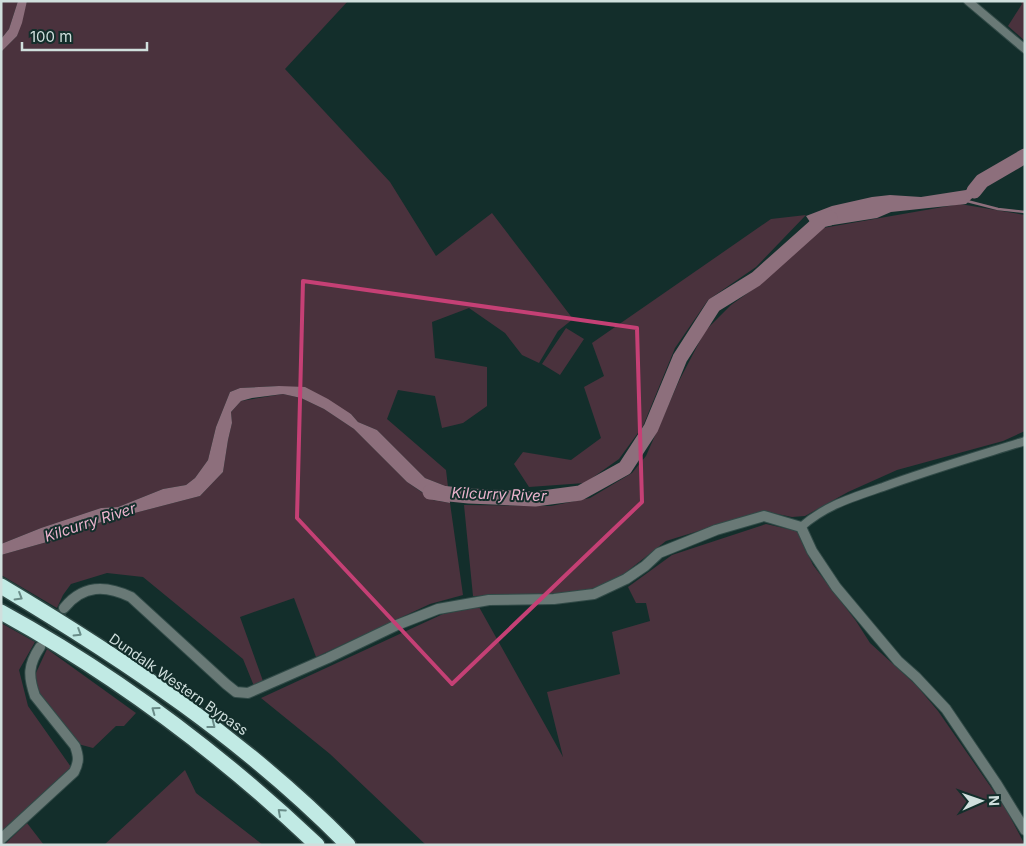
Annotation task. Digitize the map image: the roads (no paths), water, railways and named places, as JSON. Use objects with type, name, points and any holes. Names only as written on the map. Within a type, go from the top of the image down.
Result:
[{"type":"highway","name":"Dundalk Western Bypass","points":[[1,586],[110,654],[196,712],[242,748],[348,845]]},
{"type":"highway","points":[[1,612],[37,631],[152,708],[252,786],[317,845]]},
{"type":"street","points":[[968,1],[1025,49]]},
{"type":"street","points":[[801,527],[816,514],[839,503],[902,480],[1025,441]]},
{"type":"street","points":[[64,608],[71,599],[91,589],[105,588],[118,590],[132,597],[236,692],[248,693],[397,625],[438,609],[489,600],[554,599],[594,594],[626,579],[645,566],[659,553],[716,530],[764,516],[801,527],[812,551],[836,587],[898,661],[946,708],[1025,830]]},
{"type":"street","points":[[1,840],[74,772],[79,763],[75,746],[35,696],[32,689],[30,666],[40,647]]},
{"type":"water","points":[[18,1],[27,1],[22,23],[17,36],[1,52],[1,39],[9,29]]},
{"type":"water","points":[[985,175],[989,182],[966,204],[891,212],[877,218],[814,228],[806,216],[832,206],[872,197],[890,195],[921,197],[966,190]]},
{"type":"water","points":[[305,387],[351,414],[358,422],[377,430],[425,478],[448,487],[450,503],[434,500],[407,482],[354,429],[324,409],[301,398],[283,394],[241,401],[231,412],[232,423],[223,472],[200,496],[104,521],[47,542],[1,555],[1,544],[41,528],[101,508],[118,507],[163,489],[186,485],[195,478],[208,460],[216,427],[230,392],[240,388]]},
{"type":"waterway","points":[[974,191],[982,181],[1025,156]]},
{"type":"waterway","name":"Kilcurry River","points":[[967,201],[998,209],[1025,212]]},
{"type":"waterway","name":"Kilcurry River","points":[[430,492],[535,499],[580,493],[625,468],[651,428],[680,358],[714,305],[756,279],[822,220],[830,218]]},
{"type":"tunnel","points":[[44,641],[64,608]]}]
